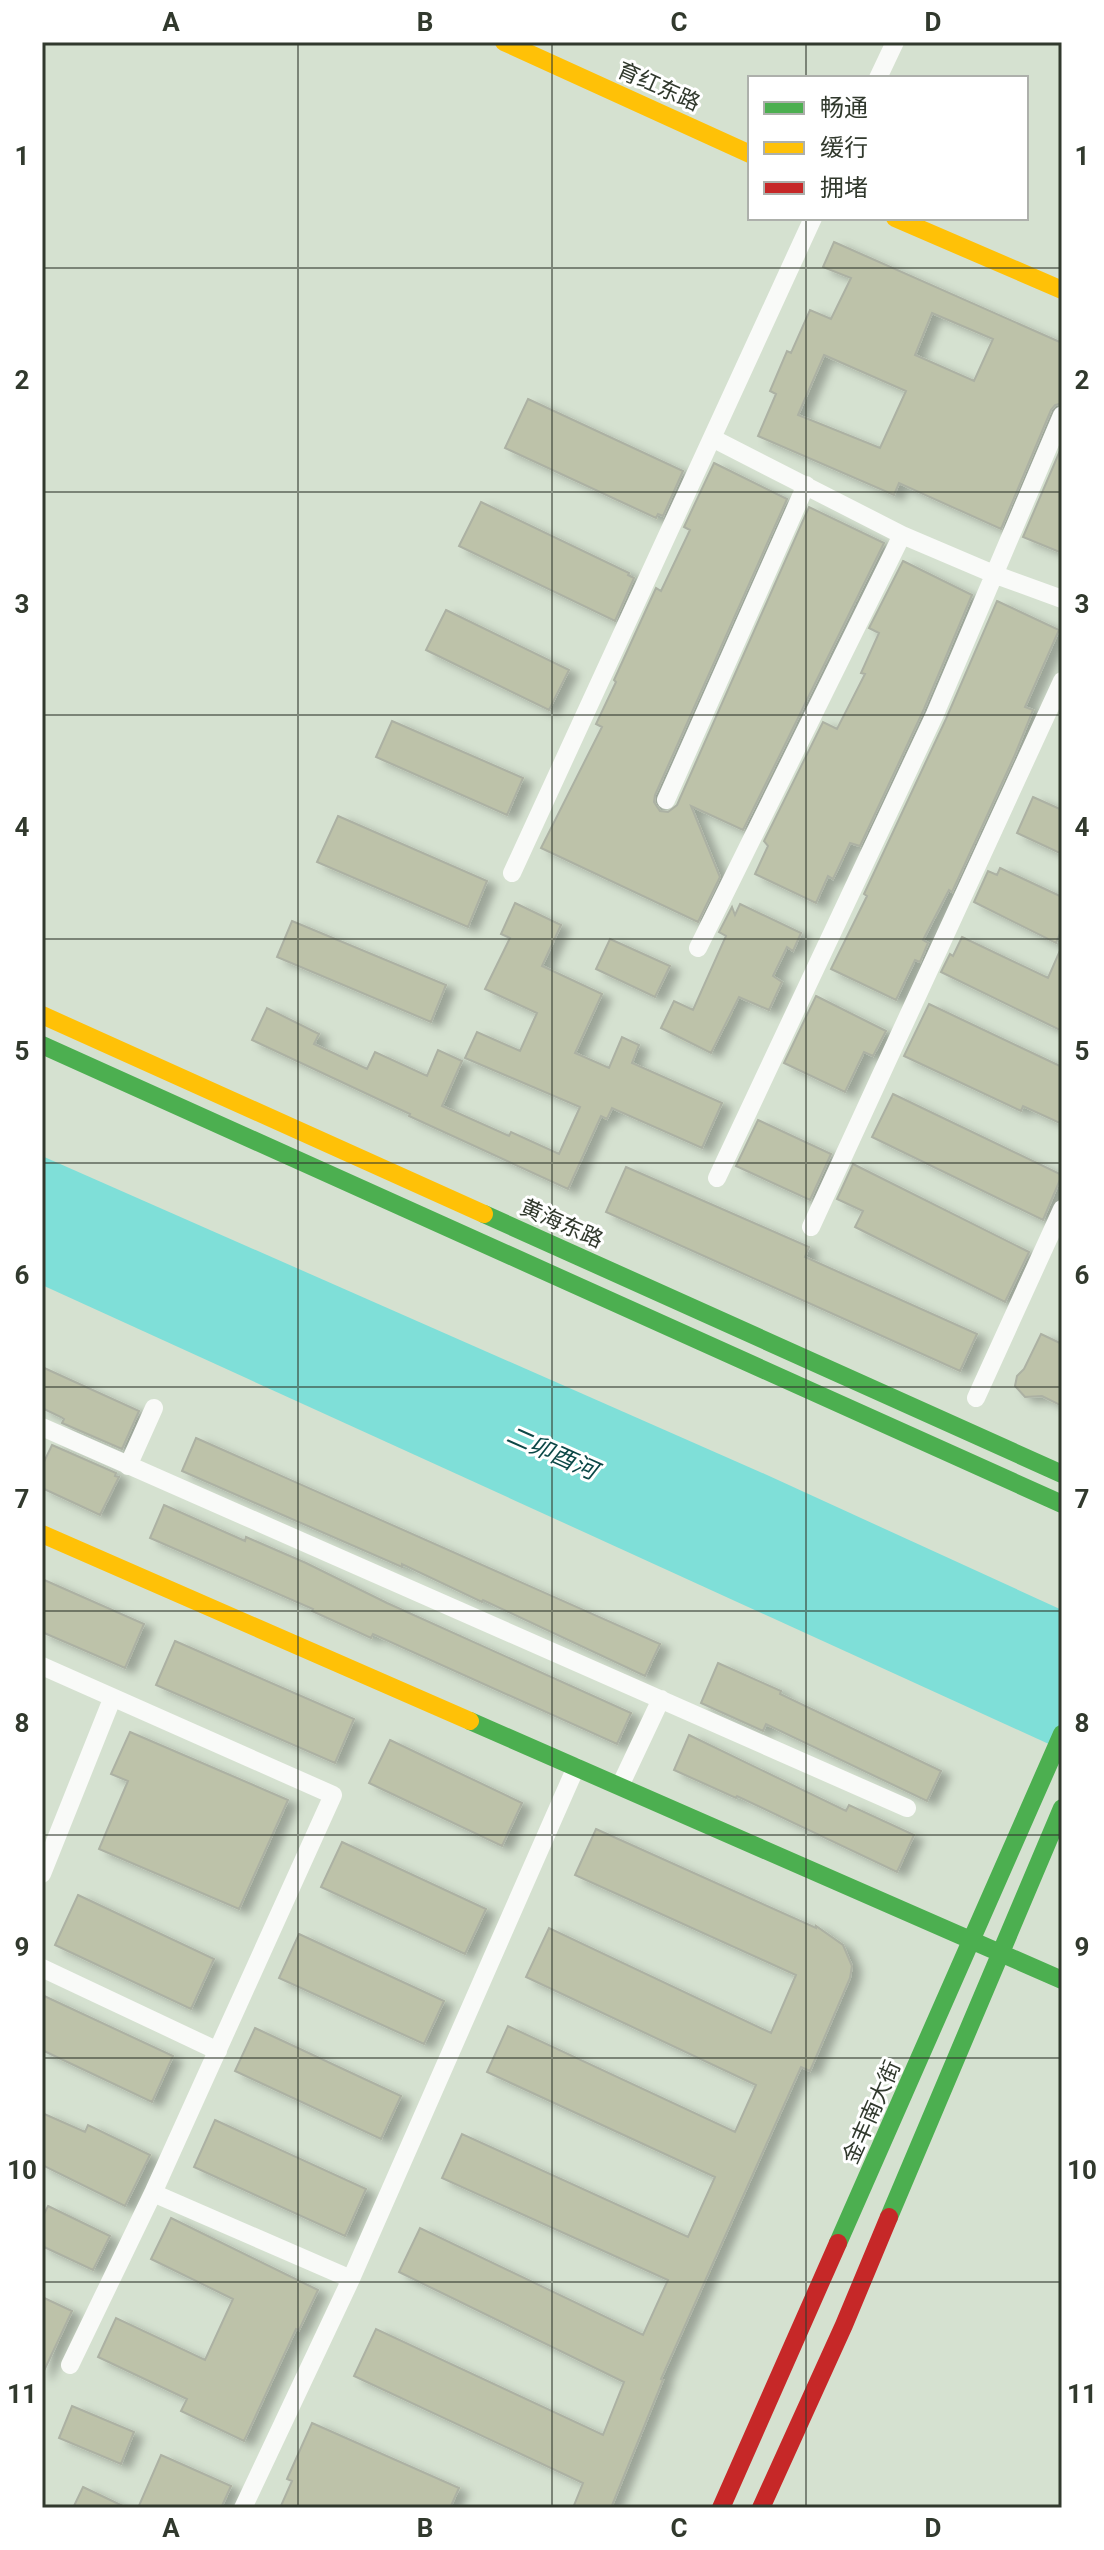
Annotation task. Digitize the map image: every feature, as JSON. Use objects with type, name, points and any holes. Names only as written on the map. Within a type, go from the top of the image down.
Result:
[{"type":"main road","name":"育红东路","points":[[504,42],[748,153]]},
{"type":"main road","points":[[900,220],[1062,290]]},
{"type":"main road","name":"黄海东路","points":[[42,1015],[1062,1474]]},
{"type":"main road","points":[[42,1045],[1062,1504]]},
{"type":"main road","points":[[42,1534],[1062,1980]]},
{"type":"main road","name":"金丰南大街","points":[[721,2508],[1062,1734]]},
{"type":"main road","points":[[761,2508],[844,2325],[1062,1808]]},
{"type":"street","points":[[879,76],[895,42]]},
{"type":"street","points":[[512,873],[812,220]]},
{"type":"street","points":[[717,1178],[935,714],[1062,415]]},
{"type":"street","points":[[712,438],[902,535],[1062,599]]},
{"type":"street","points":[[666,800],[806,485]]},
{"type":"street","points":[[698,948],[902,535]]},
{"type":"street","points":[[811,1227],[1062,681]]},
{"type":"street","points":[[976,1398],[1062,1209]]},
{"type":"street","points":[[128,1466],[154,1408]]},
{"type":"street","points":[[42,1427],[907,1808]]},
{"type":"street","points":[[42,1666],[333,1795],[153,2193],[70,2365]]},
{"type":"street","points":[[42,1874],[112,1699]]},
{"type":"street","points":[[620,1786],[661,1699]]},
{"type":"street","points":[[243,2508],[351,2279],[576,1767]]},
{"type":"street","points":[[42,1968],[218,2051]]},
{"type":"street","points":[[153,2193],[351,2279]]},
{"type":"water","name":"二卯酉河","points":[[42,1156],[767,1475],[1062,1610],[1062,1750],[42,1285]]},
{"type":"building","points":[[834,242],[1062,343],[1062,403],[1051,410],[1001,529],[899,483],[894,495],[758,436],[776,394],[770,391],[787,351],[791,353],[810,310],[831,319],[851,278],[823,267]],"holes":[[[932,313],[993,339],[974,381],[915,355]],[[824,355],[906,391],[880,448],[798,415]]]},
{"type":"building","points":[[528,399],[683,471],[663,516],[658,514],[656,518],[505,448]]},
{"type":"building","points":[[1062,446],[1062,553],[1023,537]]},
{"type":"building","points":[[714,463],[787,499],[655,795],[654,802],[660,811],[668,812],[677,805],[809,507],[884,543],[743,830],[691,806],[720,877],[698,922],[541,848],[602,727],[596,724],[616,682],[614,680],[656,588],[661,591],[690,530],[684,527]]},
{"type":"building","points":[[481,502],[629,573],[634,578],[615,621],[459,546]]},
{"type":"building","points":[[903,561],[972,595],[924,709],[860,846],[850,843],[833,879],[828,876],[816,903],[755,874],[768,846],[764,841],[823,722],[837,729],[865,674],[861,673],[879,633],[869,628]]},
{"type":"building","points":[[997,601],[1059,630],[1025,707],[1033,710],[1014,757],[952,892],[949,890],[923,940],[928,943],[920,962],[915,960],[896,1000],[831,969],[867,896],[864,894]]},
{"type":"building","points":[[446,610],[569,670],[549,710],[426,650]]},
{"type":"building","points":[[392,721],[523,778],[507,815],[376,757]]},
{"type":"building","points":[[1033,797],[1062,810],[1062,854],[1017,833]]},
{"type":"building","points":[[338,816],[487,881],[468,927],[317,862]]},
{"type":"building","points":[[1000,868],[1062,897],[1062,929],[1056,943],[974,902],[988,871],[997,875]]},
{"type":"building","points":[[515,903],[561,925],[542,966],[602,994],[575,1053],[609,1068],[622,1037],[639,1045],[632,1063],[722,1103],[702,1148],[612,1108],[607,1119],[601,1116],[568,1189],[252,1040],[267,1008],[319,1034],[314,1044],[367,1069],[375,1052],[427,1076],[438,1050],[462,1061],[442,1106],[559,1154],[580,1107],[465,1058],[477,1032],[520,1051],[537,1013],[485,989],[510,938],[501,934]]},
{"type":"building","points":[[740,904],[801,933],[793,951],[787,947],[773,976],[782,982],[769,1010],[739,997],[711,1053],[661,1028],[674,1001],[693,1010],[726,936],[719,932],[732,907],[735,915]]},
{"type":"building","points":[[292,921],[446,985],[431,1022],[277,957]]},
{"type":"building","points":[[962,937],[1048,978],[1062,946],[1062,1031],[941,972]]},
{"type":"building","points":[[610,939],[670,966],[655,997],[596,969]]},
{"type":"building","points":[[816,996],[886,1031],[873,1056],[864,1052],[845,1092],[784,1063]]},
{"type":"building","points":[[929,1004],[1062,1067],[1062,1124],[1023,1106],[1021,1111],[904,1056]]},
{"type":"building","points":[[893,1094],[1062,1175],[1043,1220],[872,1137]]},
{"type":"building","points":[[758,1120],[831,1154],[810,1200],[736,1166]]},
{"type":"building","points":[[853,1164],[1029,1252],[1005,1302],[855,1227],[863,1211],[837,1199]]},
{"type":"building","points":[[626,1167],[809,1247],[805,1257],[977,1334],[960,1371],[606,1212]]},
{"type":"building","points":[[1041,1334],[1062,1344],[1062,1406],[1042,1396],[1025,1397],[1015,1386],[1017,1376],[1024,1369]]},
{"type":"building","points":[[42,1367],[139,1411],[122,1449],[62,1423],[64,1419],[42,1408]]},
{"type":"building","points":[[196,1438],[660,1644],[645,1676],[402,1564],[402,1567],[182,1471]]},
{"type":"building","points":[[52,1445],[119,1477],[100,1515],[42,1488],[42,1466]]},
{"type":"building","points":[[164,1505],[245,1541],[246,1537],[306,1563],[631,1713],[617,1744],[150,1538]]},
{"type":"building","points":[[42,1579],[144,1624],[125,1668],[42,1632]]},
{"type":"building","points":[[175,1641],[354,1719],[335,1763],[156,1685]]},
{"type":"building","points":[[718,1663],[941,1771],[927,1801],[766,1724],[763,1731],[701,1703]]},
{"type":"building","points":[[130,1732],[288,1800],[239,1909],[99,1849],[128,1781],[111,1774]]},
{"type":"building","points":[[689,1735],[846,1811],[849,1805],[914,1835],[897,1872],[737,1796],[674,1770]]},
{"type":"building","points":[[390,1740],[522,1803],[502,1846],[369,1783]]},
{"type":"building","points":[[596,1829],[816,1926],[843,1945],[852,1966],[850,1978],[810,2071],[801,2067],[661,2379],[611,2508],[573,2508],[583,2483],[354,2376],[376,2329],[603,2435],[624,2382],[399,2272],[420,2228],[643,2335],[668,2280],[442,2178],[462,2134],[688,2237],[715,2177],[487,2072],[508,2026],[735,2132],[756,2085],[526,1977],[549,1928],[771,2033],[796,1975],[575,1875]]},
{"type":"building","points":[[342,1842],[486,1909],[465,1954],[321,1887]]},
{"type":"building","points":[[78,1895],[214,1959],[191,2009],[55,1945]]},
{"type":"building","points":[[299,1934],[444,2001],[424,2044],[279,1978]]},
{"type":"building","points":[[42,1995],[173,2056],[152,2102],[42,2050]]},
{"type":"building","points":[[255,2028],[401,2096],[381,2139],[235,2071]]},
{"type":"building","points":[[42,2113],[85,2132],[88,2125],[150,2155],[125,2206],[42,2165]]},
{"type":"building","points":[[215,2120],[366,2189],[345,2236],[194,2167]]},
{"type":"building","points":[[48,2206],[110,2236],[93,2270],[42,2246],[42,2218]]},
{"type":"building","points":[[171,2218],[318,2290],[299,2330],[296,2329],[244,2441],[181,2411],[187,2399],[98,2357],[116,2318],[205,2360],[233,2299],[151,2259]]},
{"type":"building","points":[[42,2297],[72,2311],[42,2375]]},
{"type":"building","points":[[72,2406],[134,2432],[121,2464],[59,2438]]},
{"type":"building","points":[[312,2423],[459,2488],[450,2508],[280,2508],[292,2481],[287,2479]]},
{"type":"building","points":[[161,2455],[231,2486],[221,2508],[138,2508]]},
{"type":"building","points":[[83,2487],[127,2508],[73,2508]]},
{"type":"traffic: fast","points":[[42,1045],[1062,1504]]},
{"type":"traffic: fast","points":[[484,1214],[1062,1474]]},
{"type":"traffic: fast","points":[[470,1721],[1062,1980]]},
{"type":"traffic: fast","points":[[838,2243],[1062,1734]]},
{"type":"traffic: fast","points":[[889,2217],[1062,1808]]},
{"type":"traffic: slow","points":[[504,42],[748,153]]},
{"type":"traffic: slow","points":[[900,220],[1062,290]]},
{"type":"traffic: slow","points":[[42,1015],[484,1214]]},
{"type":"traffic: slow","points":[[42,1534],[470,1721]]},
{"type":"traffic: jam","points":[[761,2508],[889,2217]]},
{"type":"traffic: jam","points":[[721,2508],[838,2243]]}]
